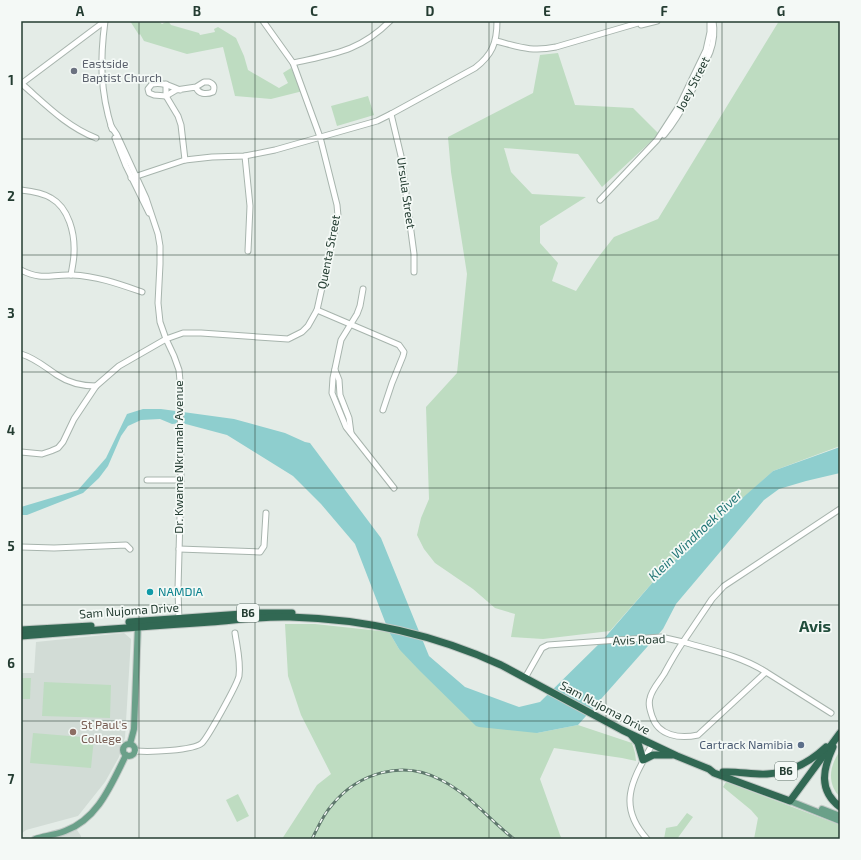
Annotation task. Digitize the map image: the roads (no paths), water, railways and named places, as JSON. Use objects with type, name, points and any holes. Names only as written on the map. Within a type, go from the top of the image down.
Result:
[{"type":"highway","name":"Sam Nujoma Drive","points":[[21,630],[138,624],[257,613],[287,612],[322,614],[358,623],[406,631],[478,654],[652,745],[709,769],[714,773],[791,799]]},
{"type":"highway","name":"Sam Nujoma Drive","points":[[21,636],[138,624]]},
{"type":"highway","points":[[622,730],[633,737],[638,743],[643,760],[653,755],[677,756]]},
{"type":"highway","points":[[839,735],[825,766],[824,778],[831,798],[840,807]]},
{"type":"highway","name":"B6","points":[[723,772],[767,774],[788,770],[813,758],[839,735]]},
{"type":"highway","name":"B6","points":[[709,769],[723,772],[791,799],[839,735]]},
{"type":"main road","points":[[130,744],[134,729],[138,624]]},
{"type":"main road","points":[[126,756],[132,756],[136,751],[134,746],[130,744]]},
{"type":"main road","points":[[126,756],[123,748],[130,744]]},
{"type":"main road","points":[[35,839],[65,831],[88,818],[100,803],[126,756]]},
{"type":"main road","name":"Sam Nujoma Drive","points":[[791,799],[840,816]]},
{"type":"main road","name":"Sam Nujoma Drive","points":[[791,799],[840,820]]},
{"type":"street","points":[[96,138],[64,120],[21,84],[105,21]]},
{"type":"street","name":"Dr. Kwame Nkrumah Avenue","points":[[105,21],[101,54],[101,78],[104,98],[119,150],[134,177],[155,222],[160,246],[158,303],[160,322],[178,370],[180,396],[181,480],[179,621]]},
{"type":"street","name":"Quenta Street","points":[[21,452],[42,454],[58,448],[63,442],[74,419],[96,386],[119,366],[166,339],[183,333],[195,333],[288,339],[305,329],[317,310],[338,216],[337,205],[320,137],[293,63],[263,21]]},
{"type":"street","points":[[293,63],[357,46],[373,36],[390,21]]},
{"type":"street","points":[[134,177],[185,160],[245,156],[377,121],[475,68],[488,56],[496,41],[497,21]]},
{"type":"street","points":[[496,41],[526,49],[541,50],[645,21]]},
{"type":"street","points":[[622,28],[630,28],[657,21]]},
{"type":"street","name":"Joey Street","points":[[657,140],[679,106],[701,62],[708,42],[710,21]]},
{"type":"street","name":"Joey Street","points":[[600,200],[672,125],[704,64],[713,43],[713,21]]},
{"type":"street","points":[[180,90],[166,84],[159,83],[152,84],[148,89],[149,93],[154,95],[166,96],[173,92],[196,87]]},
{"type":"street","points":[[166,84],[166,96],[181,125],[185,160]]},
{"type":"street","name":"Ursula Street","points":[[391,114],[401,156],[414,254],[414,272]]},
{"type":"street","points":[[245,156],[250,206],[248,251]]},
{"type":"street","points":[[21,190],[50,197],[57,202],[66,214],[74,236],[74,253],[71,275]]},
{"type":"street","points":[[21,270],[37,277],[71,275],[110,281],[142,292]]},
{"type":"street","points":[[363,289],[357,314],[341,340],[332,383],[332,393],[346,427],[394,488]]},
{"type":"street","points":[[317,310],[400,345],[404,352],[403,356],[383,410]]},
{"type":"street","points":[[21,354],[28,356],[78,385],[96,386]]},
{"type":"street","points":[[335,370],[339,380],[340,395],[348,414],[351,433]]},
{"type":"street","points":[[341,417],[347,416],[348,414]]},
{"type":"street","points":[[147,480],[181,480]]},
{"type":"street","name":"Avis Road","points":[[525,678],[544,646],[661,637],[683,642],[712,599],[724,586],[840,509]]},
{"type":"street","points":[[179,549],[260,552],[264,546],[266,513]]},
{"type":"street","points":[[21,547],[54,548],[126,545],[130,549]]},
{"type":"street","points":[[136,751],[144,752],[175,750],[190,748],[202,743],[209,734],[238,677],[239,663],[235,633]]},
{"type":"street","points":[[766,672],[698,735],[690,737],[675,736],[663,732],[656,726],[652,719],[649,709],[650,699],[654,688],[683,642],[756,666],[766,672],[830,713]]},
{"type":"street","points":[[647,839],[640,832],[636,824],[631,811],[629,799],[635,775],[652,745]]},
{"type":"water","points":[[143,409],[161,409],[234,419],[285,433],[310,443],[381,538],[429,656],[465,687],[519,707],[540,702],[602,641],[660,574],[773,471],[840,447],[840,473],[779,489],[764,500],[676,604],[663,629],[578,725],[537,733],[476,726],[399,649],[389,632],[355,544],[321,504],[293,476],[227,435],[182,423],[172,424],[160,419],[141,420],[128,426],[121,436],[108,466],[99,478],[83,493],[27,515],[21,515],[21,507],[78,490],[106,458],[127,414]]},
{"type":"railway","points":[[312,839],[326,813],[343,794],[368,777],[397,770],[426,774],[441,780],[461,792],[514,839]]},
{"type":"place","name":"Eastside Baptist Church","points":[[74,71]]},
{"type":"place","name":"NAMDIA","points":[[150,592]]},
{"type":"place","name":"St Paul's College","points":[[73,732]]},
{"type":"place","name":"Cartrack Namibia","points":[[801,745]]},
{"type":"district","name":"Avis","points":[[815,626]]},
{"type":"water label","name":"Klein Windhoek River","points":[[695,535]]}]
